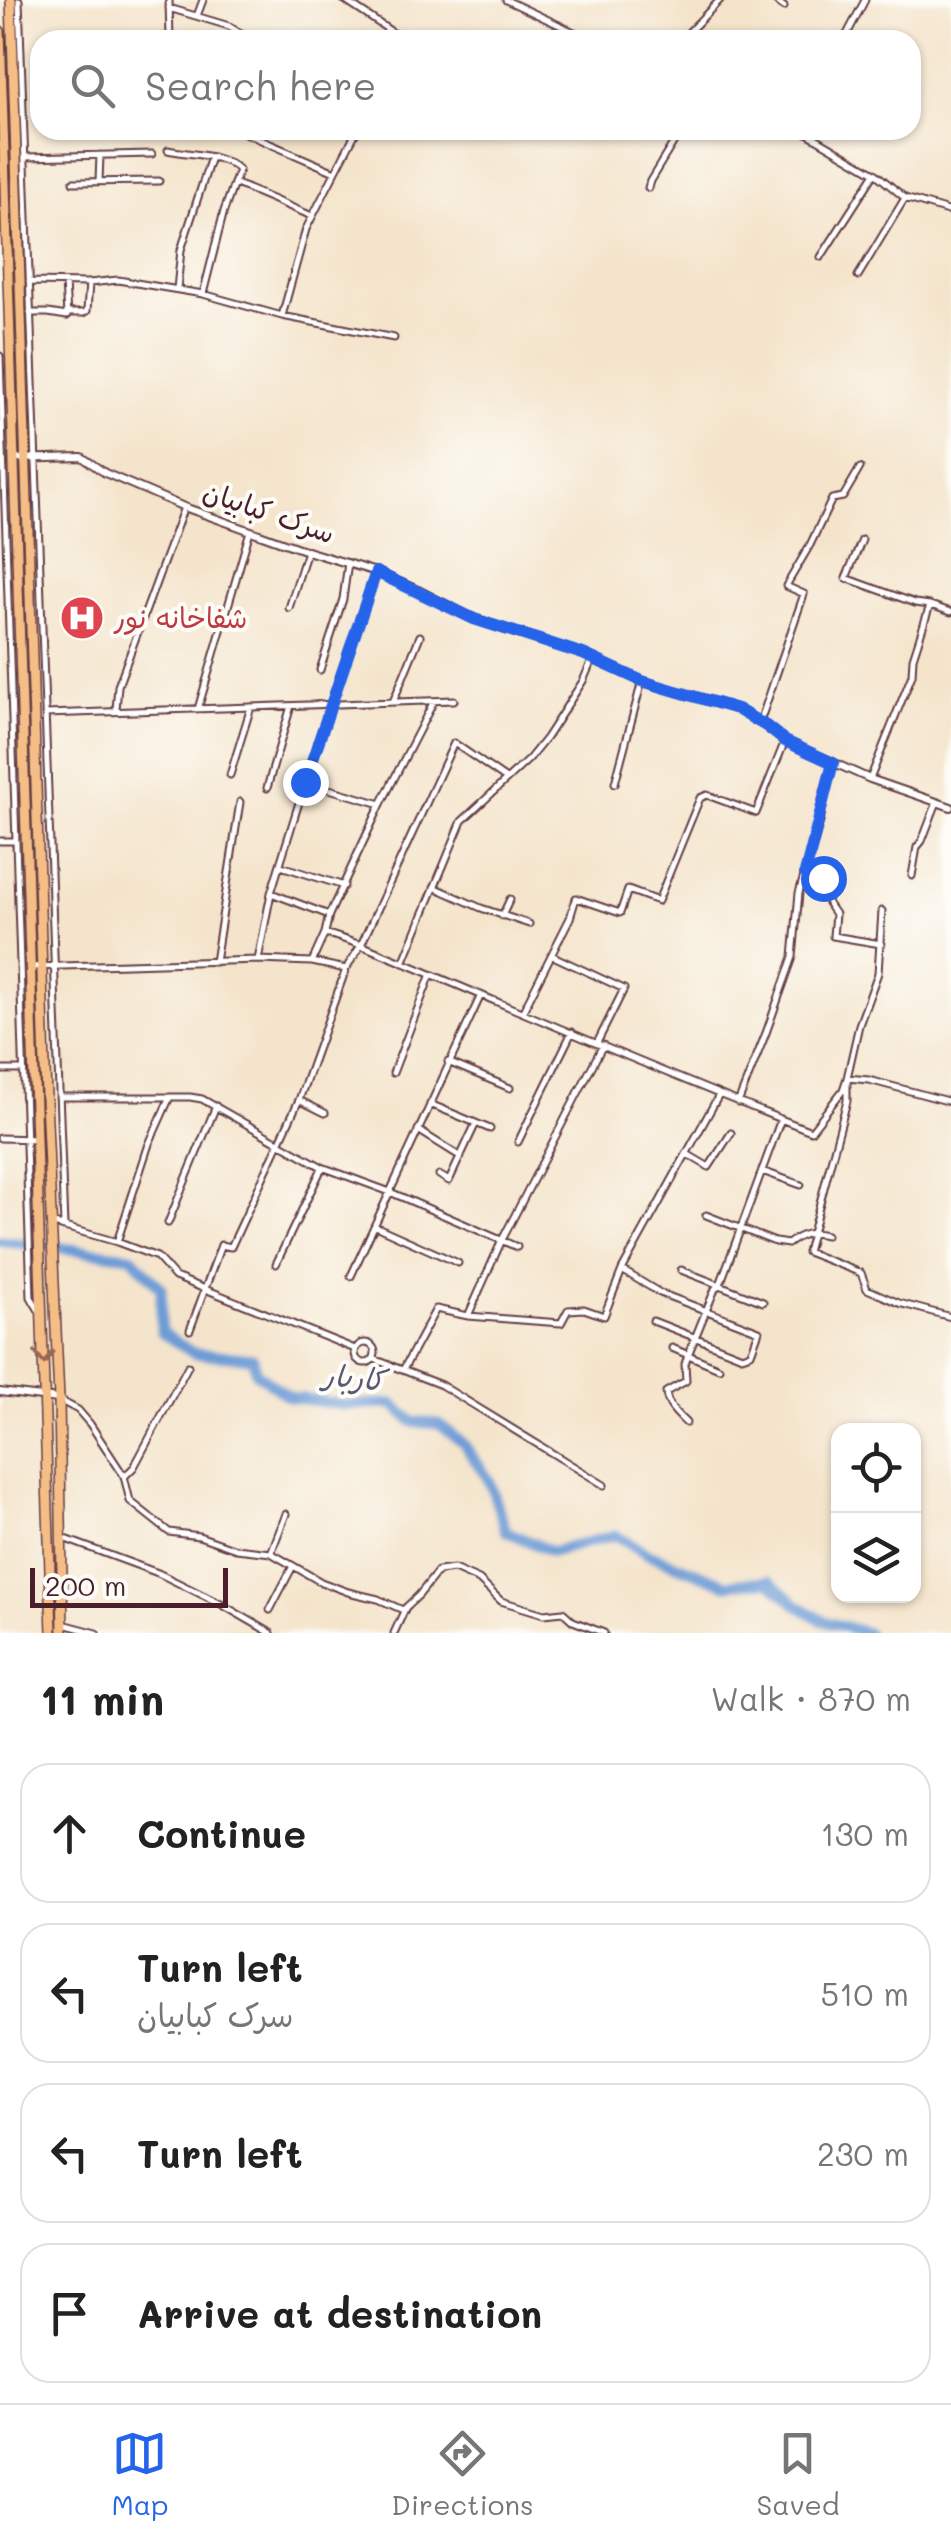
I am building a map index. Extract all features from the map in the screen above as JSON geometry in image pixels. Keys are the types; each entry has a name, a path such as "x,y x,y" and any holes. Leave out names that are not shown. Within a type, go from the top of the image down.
{"highway":[{"path":"11,0 25,459 18,752 30,967 30,1139 39,1225 35,1260 42,1317 52,1633"},
{"path":"0,31 41,751 63,1628"}],"street":[{"path":"0,752 41,751 45,714 25,459 30,313 19,0"},
{"path":"197,16 203,0"},
{"path":"344,0 389,30"},
{"path":"506,0 567,29"},
{"path":"691,30 720,0"},
{"path":"774,0 784,7"},
{"path":"849,30 865,0"},
{"path":"170,30 169,4 235,30"},
{"path":"261,140 334,172"},
{"path":"282,316 306,229 352,140"},
{"path":"648,188 675,140"},
{"path":"819,140 875,173 905,198 951,212"},
{"path":"168,150 211,156 238,167 202,294"},
{"path":"24,157 152,154"},
{"path":"99,182 100,155"},
{"path":"177,289 181,250 211,156"},
{"path":"821,257 875,173"},
{"path":"72,182 159,180"},
{"path":"234,183 312,216"},
{"path":"858,276 905,198"},
{"path":"29,282 118,280 177,289 282,316 394,338"},
{"path":"30,313 65,317 65,283"},
{"path":"66,313 86,312 89,283"},
{"path":"0,356 4,586 18,752 15,841 22,1070 30,1139 29,1234 35,1260"},
{"name":"سرک کبابیان","path":"25,459 82,456 105,473 184,507 376,572 474,619 593,658 642,681 737,709 785,741 833,763 951,807"},
{"path":"760,722 804,594 786,586 832,498 843,496 860,468"},
{"path":"116,710 118,686 184,507"},
{"path":"198,709 250,531"},
{"path":"862,540 846,578 951,612"},
{"path":"288,608 308,551"},
{"path":"320,670 343,599 348,563"},
{"path":"258,960 272,892 305,782 376,572"},
{"path":"870,779 912,675 913,658 930,605"},
{"path":"393,702 420,636"},
{"path":"403,962 462,821 546,738 583,681 593,658"},
{"path":"615,784 642,681"},
{"path":"45,714 454,700"},
{"path":"312,962 329,915 434,701"},
{"path":"267,788 291,706"},
{"path":"230,776 251,707"},
{"path":"523,1012 576,898 620,912 628,890 658,901 700,798 707,795 756,813 785,741"},
{"path":"190,1330 221,1245 231,1247 281,1143 346,968 361,945 454,743 506,779"},
{"path":"738,1103 793,956 799,893 833,763"},
{"path":"305,782 381,804"},
{"path":"215,962 240,802"},
{"path":"912,876 917,847 937,802"},
{"path":"0,842 15,841"},
{"path":"281,866 344,886"},
{"path":"805,873 823,878 828,904 835,914 833,936 880,944"},
{"path":"434,887 529,924"},
{"path":"272,892 329,915"},
{"path":"502,916 510,899"},
{"path":"325,933 811,1131 843,1090 847,1078 878,974 882,911"},
{"path":"468,1316 624,989 552,955"},
{"path":"30,967 258,960 346,968"},
{"path":"48,967 64,1227"},
{"path":"393,1073 431,974"},
{"path":"352,1276 482,995"},
{"path":"518,1142 572,1032"},
{"path":"448,1062 510,1088"},
{"path":"0,1070 22,1070"},
{"path":"847,1078 951,1102"},
{"path":"847,1078 847,1102 808,1252 860,1273 867,1289 899,1303 951,1317"},
{"path":"402,1370 436,1309 468,1316 561,1323 568,1310 584,1309 604,1316 622,1270 719,1096"},
{"path":"58,1097 202,1099 322,1167 517,1247"},
{"path":"117,1242 149,1144 170,1097"},
{"path":"299,1100 324,1113"},
{"path":"430,1104 490,1129"},
{"path":"168,1223 216,1106"},
{"path":"686,1423 671,1408 666,1392 686,1382 688,1354 781,1120"},
{"path":"439,1175 450,1181 476,1123"},
{"path":"418,1130 461,1157"},
{"path":"687,1154 709,1166 732,1133"},
{"path":"0,1138 30,1139"},
{"path":"276,1264 322,1167"},
{"path":"762,1171 801,1185"},
{"path":"706,1214 775,1242 788,1244 811,1232 826,1235"},
{"path":"376,1226 458,1263"},
{"path":"51,1227 64,1227 157,1257 175,1277 355,1349"},
{"path":"622,1270 660,1292 759,1331 751,1353 742,1356 653,1321"},
{"path":"681,1270 763,1302"},
{"path":"369,1344 375,1352 374,1359 361,1363 354,1356 355,1349 369,1344"},
{"path":"672,1348 719,1368"},
{"path":"374,1359 441,1385 604,1485"},
{"path":"124,1476 134,1466 188,1366"},
{"path":"0,1392 58,1399 78,1410 124,1476 130,1501 169,1532 199,1536 236,1550 272,1554 334,1587 405,1609"},
{"path":"272,1554 286,1514"},
{"path":"60,1537 158,1573 271,1633"},
{"path":"270,1610 293,1566"},
{"path":"396,1632 405,1609 438,1571 454,1569 479,1580 501,1601 544,1614 563,1612 604,1633"},
{"path":"63,1628 97,1633"}],"waterway":[{"name":"کاربار","path":"0,1241 131,1256 161,1288 161,1332 193,1353 253,1358 256,1373 289,1397 345,1405 393,1404 413,1422 439,1424 463,1443 489,1480 506,1531 552,1552 615,1535 646,1553 726,1584 769,1581 823,1621 867,1633"}],"place":[{"name":"شفاخانه نور","path":"82,618"}],"route":[{"path":"305,782 376,572 474,619 583,654 642,681 737,709 785,741 833,763 805,873 823,878"}]}
